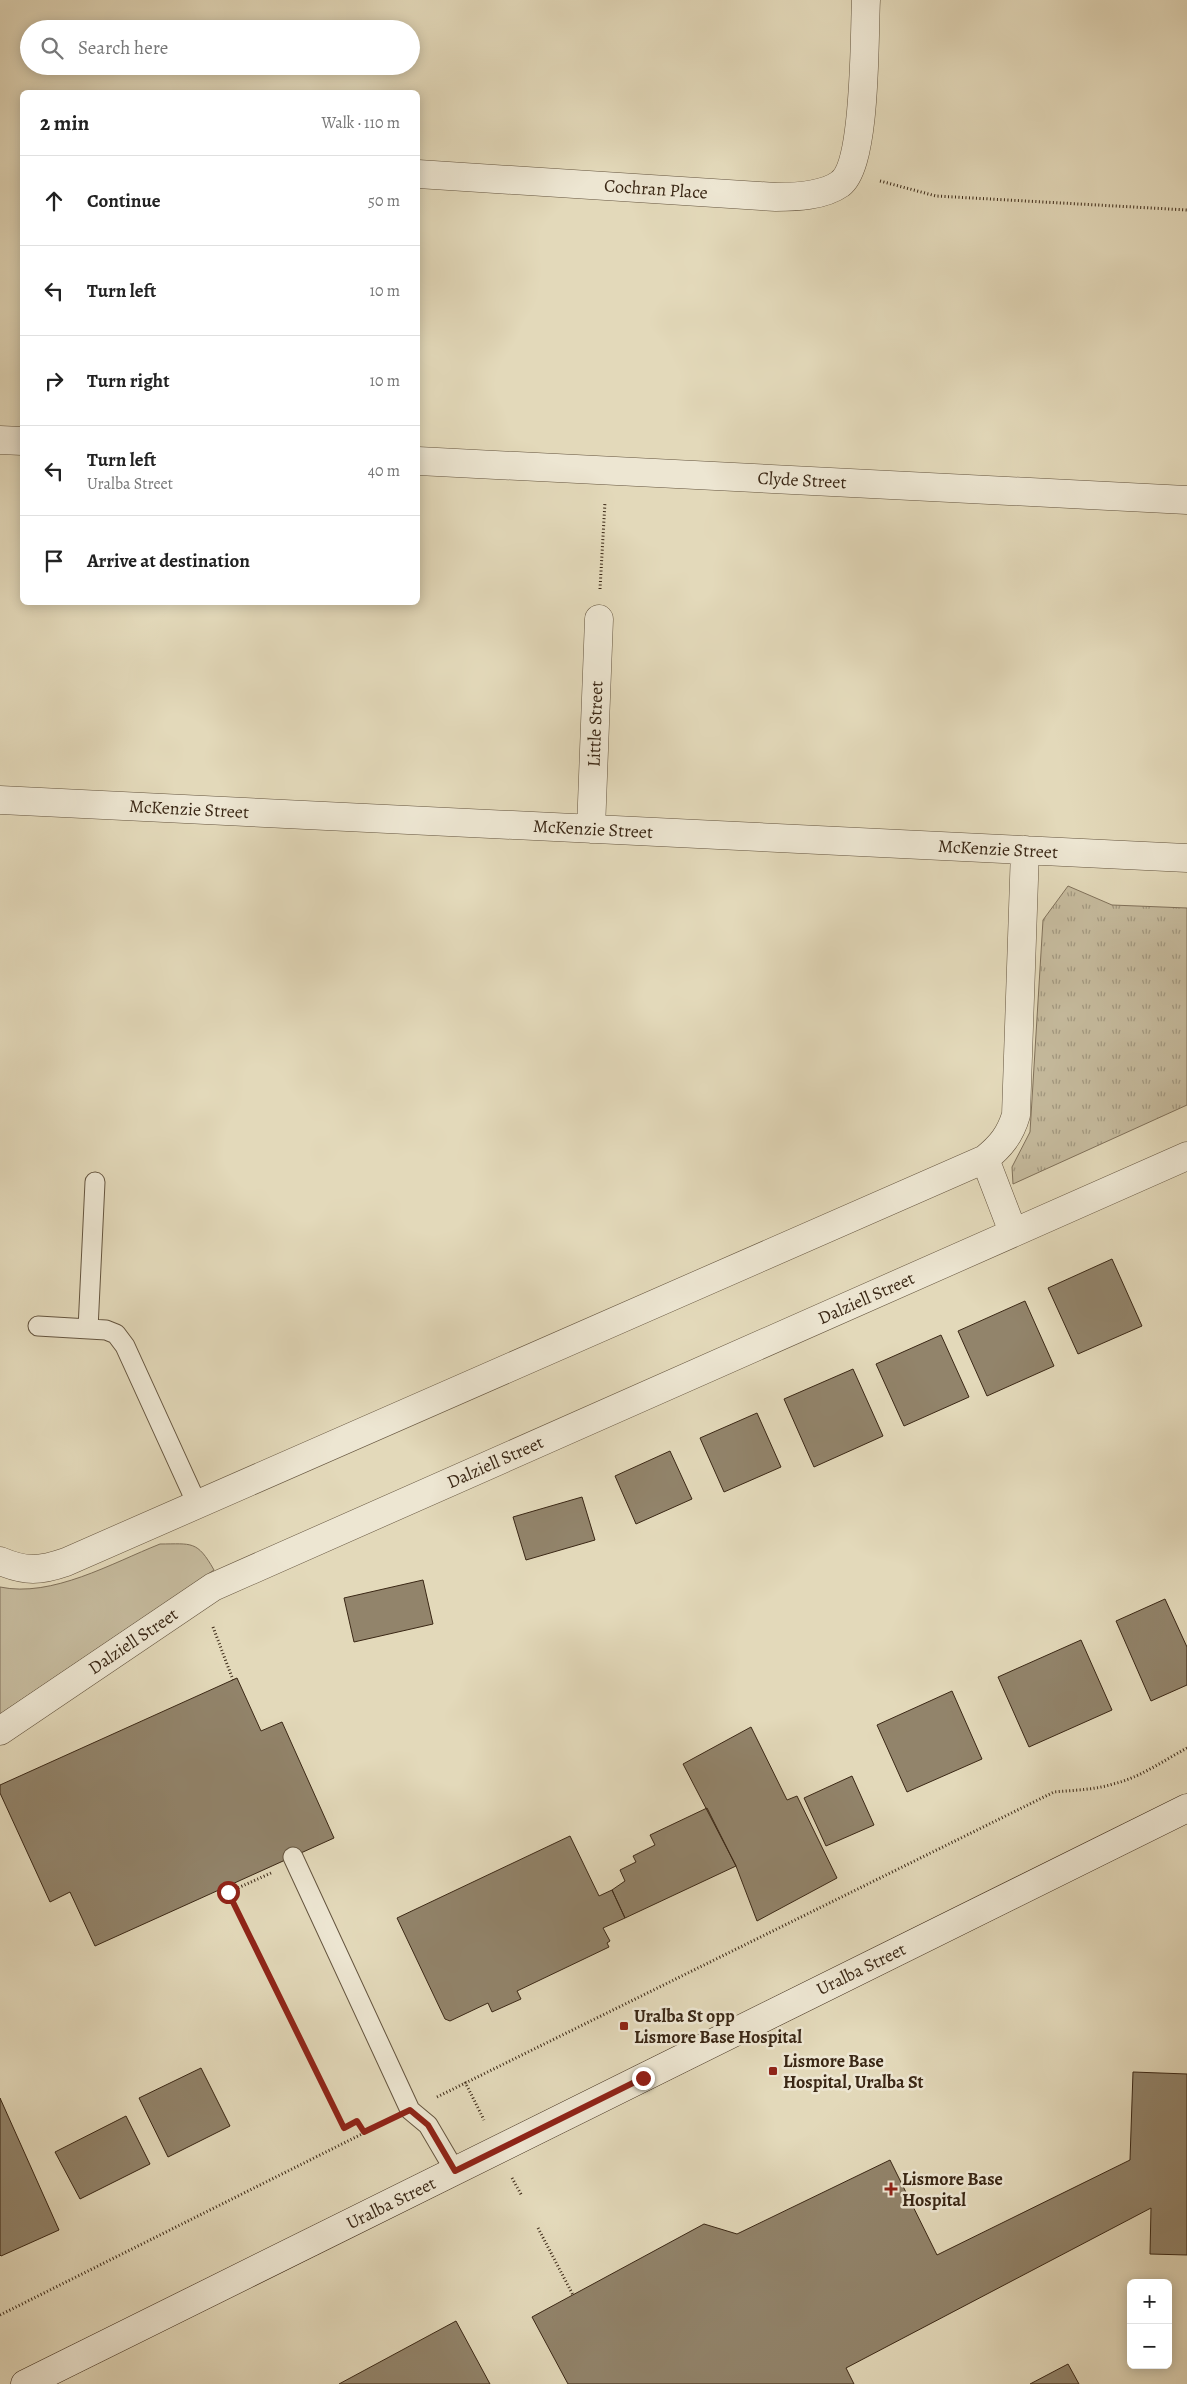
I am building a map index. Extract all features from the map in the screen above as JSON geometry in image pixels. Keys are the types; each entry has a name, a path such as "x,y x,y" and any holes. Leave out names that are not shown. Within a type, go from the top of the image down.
{"street":[{"name":"Cochran Place","path":"420,174 795,197 818,192 840,184 854,162 860,136 866,0"},
{"path":"0,440 20,441"},
{"name":"Clyde Street","path":"420,461 1187,500"},
{"name":"Little Street","path":"591,829 599,619"},
{"name":"McKenzie Street","path":"0,800 1187,858"},
{"path":"0,1561 30,1570 48,1568 985,1159 999,1148 1011,1132 1016,1115 1025,850"},
{"name":"Dalziell Street","path":"0,1731 213,1587 1187,1156"},
{"path":"985,1159 1013,1232"},
{"name":"Uralba Street","path":"25,2384 1187,1808"}],"lane":[{"path":"88,1329 95,1182"},
{"path":"38,1326 106,1330 116,1334 125,1346 197,1504"},
{"path":"293,1856 410,2110 428,2125 455,2171"}],"path":[{"path":"848,172 936,196 1187,210"},
{"path":"599,619 607,471"},
{"path":"211,1620 234,1680"},
{"path":"0,2315 364,2132 1054,1792 1086,1790 1114,1784 1136,1776 1187,1748"},
{"path":"279,1870 228,1892 344,2128 357,2121 364,2132"},
{"path":"465,2082 485,2122"},
{"path":"509,2173 522,2196"},
{"path":"538,2228 573,2295"}],"green space":[{"path":"1068,886 1112,905 1187,908 1187,1105 1013,1184 1012,1167 1030,1132 1043,920"},
{"path":"160,1544 187,1544 193,1546 203,1553 214,1570 0,1714 0,1587 40,1588 61,1583 102,1569"}],"building":[{"path":"1112,1259 1142,1326 1078,1354 1048,1288"},
{"path":"1025,1301 1054,1366 987,1396 958,1331"},
{"path":"941,1335 969,1397 904,1426 876,1364"},
{"path":"853,1369 883,1436 814,1467 784,1399"},
{"path":"757,1413 781,1467 724,1492 700,1438"},
{"path":"670,1451 692,1499 636,1524 615,1476"},
{"path":"582,1497 595,1540 526,1560 513,1517"},
{"path":"423,1580 433,1624 354,1642 344,1598"},
{"path":"1165,1599 1187,1647 1187,1685 1151,1701 1116,1621"},
{"path":"1081,1640 1112,1710 1029,1747 998,1677"},
{"path":"237,1678 261,1731 282,1722 334,1838 95,1946 70,1892 50,1902 0,1793 0,1785"},
{"path":"952,1691 982,1759 907,1792 877,1725"},
{"path":"751,1727 787,1800 797,1796 837,1878 757,1921 736,1866 683,1764"},
{"path":"852,1776 874,1825 826,1846 804,1798"},
{"path":"707,1808 736,1866 625,1918 612,1890 625,1881 620,1870 636,1862 633,1856 655,1845 650,1835"},
{"path":"570,1836 599,1896 612,1890 625,1918 603,1928 610,1941 607,1943 609,1947 517,1991 521,1999 492,2012 488,2003 450,2021 445,2019 397,1918"},
{"path":"201,2068 230,2126 168,2157 139,2098"},
{"name":"Lismore Base Hospital","path":"1133,2072 1187,2074 1187,2255 1150,2254 1151,2208 846,2368 854,2384 568,2384 532,2317 704,2224 737,2234 890,2160 937,2255 1130,2160"},
{"path":"0,2098 59,2230 1,2256 0,2255"},
{"path":"126,2116 150,2164 80,2199 55,2152"},
{"path":"456,2321 490,2384 339,2384"},
{"path":"1068,2364 1079,2384 1030,2384"}],"place":[{"name":"Uralba St opp Lismore Base Hospital","path":"624,2026"},
{"name":"Lismore Base Hospital, Uralba St","path":"773,2071"},
{"name":"Lismore Base Hospital","path":"891,2189"}],"route":[{"path":"228,1892 344,2128 357,2121 364,2132 410,2110 428,2125 455,2171 643,2078"}]}
